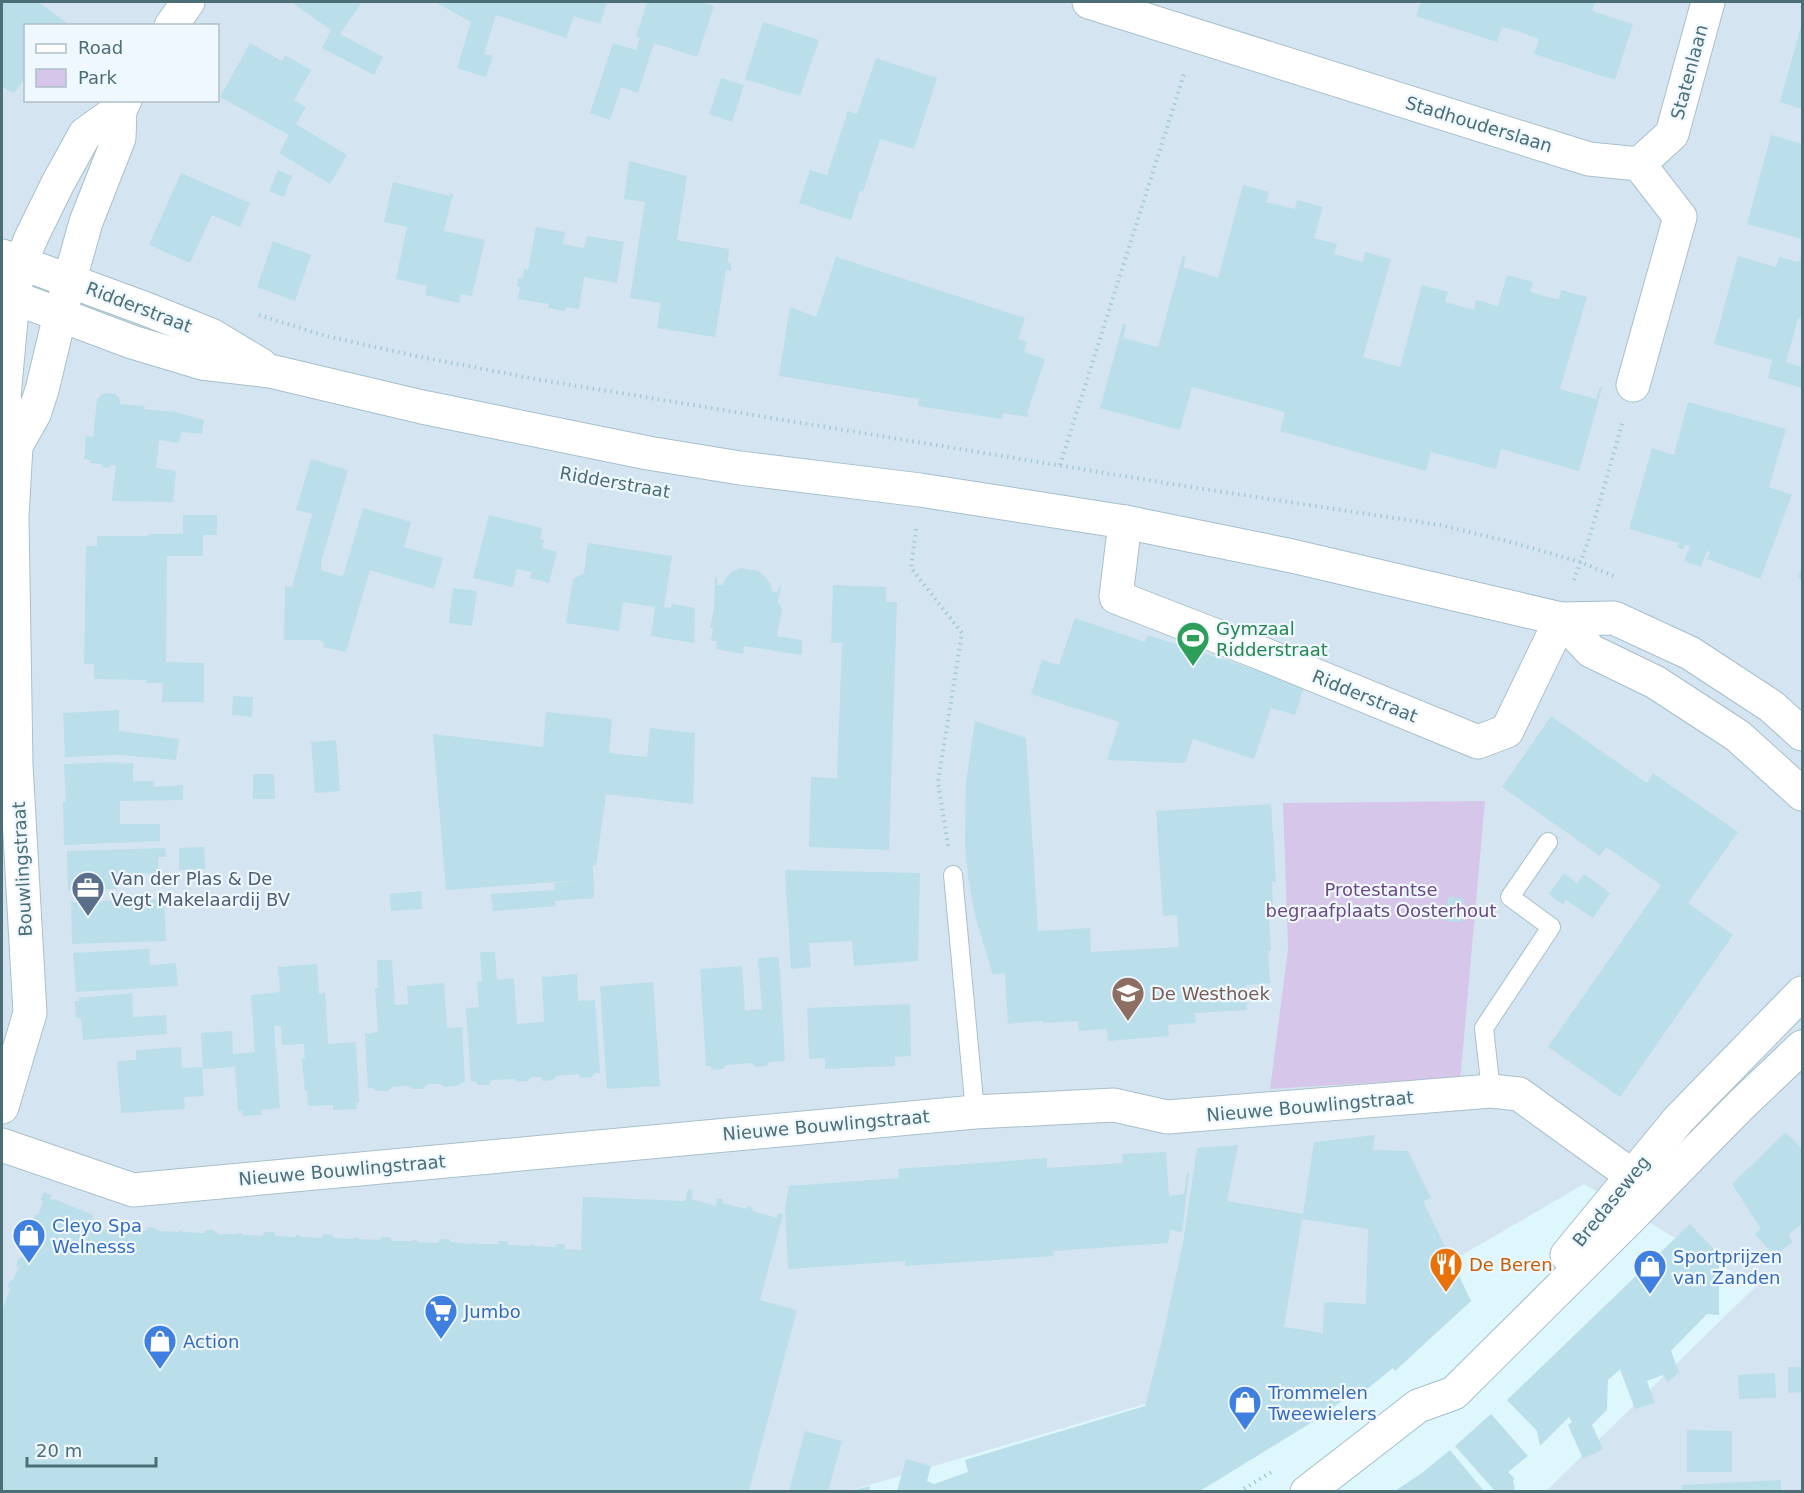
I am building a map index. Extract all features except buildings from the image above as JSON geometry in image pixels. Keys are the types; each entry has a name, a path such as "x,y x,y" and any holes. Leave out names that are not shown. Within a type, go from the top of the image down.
{"street":[{"path":"172,24 188,2"},
{"name":"Stadhouderslaan","path":"1089,2 1589,159 1640,164"},
{"name":"Statenlaan","path":"1640,164 1672,134 1708,2"},
{"name":"Bouwlingstraat","path":"2,1107 30,1014 16,765 12,516 16,446 4,397 7,295 11,260 38,221 85,134 122,104"},
{"name":"Bouwlingstraat","path":"16,446 34,414 42,390 86,222 119,138 122,104"},
{"path":"1633,385 1680,217 1640,164"},
{"name":"Ridderstraat","path":"11,260 211,335 270,371"},
{"name":"Ridderstraat","path":"7,295 132,342 202,363 270,371 422,407 648,453 740,468 920,490 1125,522 1292,556 1561,619 1614,618 1690,653 1771,706 1803,734"},
{"name":"Ridderstraat","path":"1125,522 1116,597 1478,742 1507,731 1561,619"},
{"path":"1561,619 1591,651 1655,682 1738,736 1803,794"},
{"name":"Bredaseweg","path":"1418,1406 1437,1377 1545,1281 1678,1119 1803,993"},
{"name":"Bredaseweg","path":"1307,1491 1418,1406 1454,1392 1742,1104 1803,1047"},
{"name":"Nieuwe Bouwlingstraat","path":"2,1145 133,1190 975,1112 1114,1105 1167,1117 1491,1091 1519,1094 1631,1175"}],"lane":[{"path":"1491,1091 1484,1028 1551,927 1510,897 1548,842"},
{"path":"953,875 975,1112"}],"path":[{"path":"1060,465 1197,36"},
{"path":"1561,619 1588,542 1633,385"},
{"path":"916,525 911,568 962,633 938,782 953,875"}],"shaded area":[{"path":"2,2 1802,2 1802,1491 2,1491"},
{"path":"1584,1184 1756,1286 1546,1491 846,1492 1270,1367"}],"green space":[{"name":"Protestantse begraafplaats Oosterhout","path":"1485,801 1460,1082 1436,1079 1270,1089 1288,949 1283,803"}],"place":[{"name":"Gymzaal Ridderstraat","path":"1193,667"},
{"name":"Van der Plas & De Vegt Makelaardij BV","path":"88,917"},
{"name":"De Westhoek","path":"1128,1022"},
{"name":"Cleyo Spa Welnesss","path":"29,1264"},
{"name":"De Beren","path":"1446,1293"},
{"name":"Sportprijzen van Zanden","path":"1650,1295"},
{"name":"Jumbo","path":"441,1340"},
{"name":"Action","path":"160,1370"},
{"name":"Trommelen Tweewielers","path":"1245,1431"}]}
